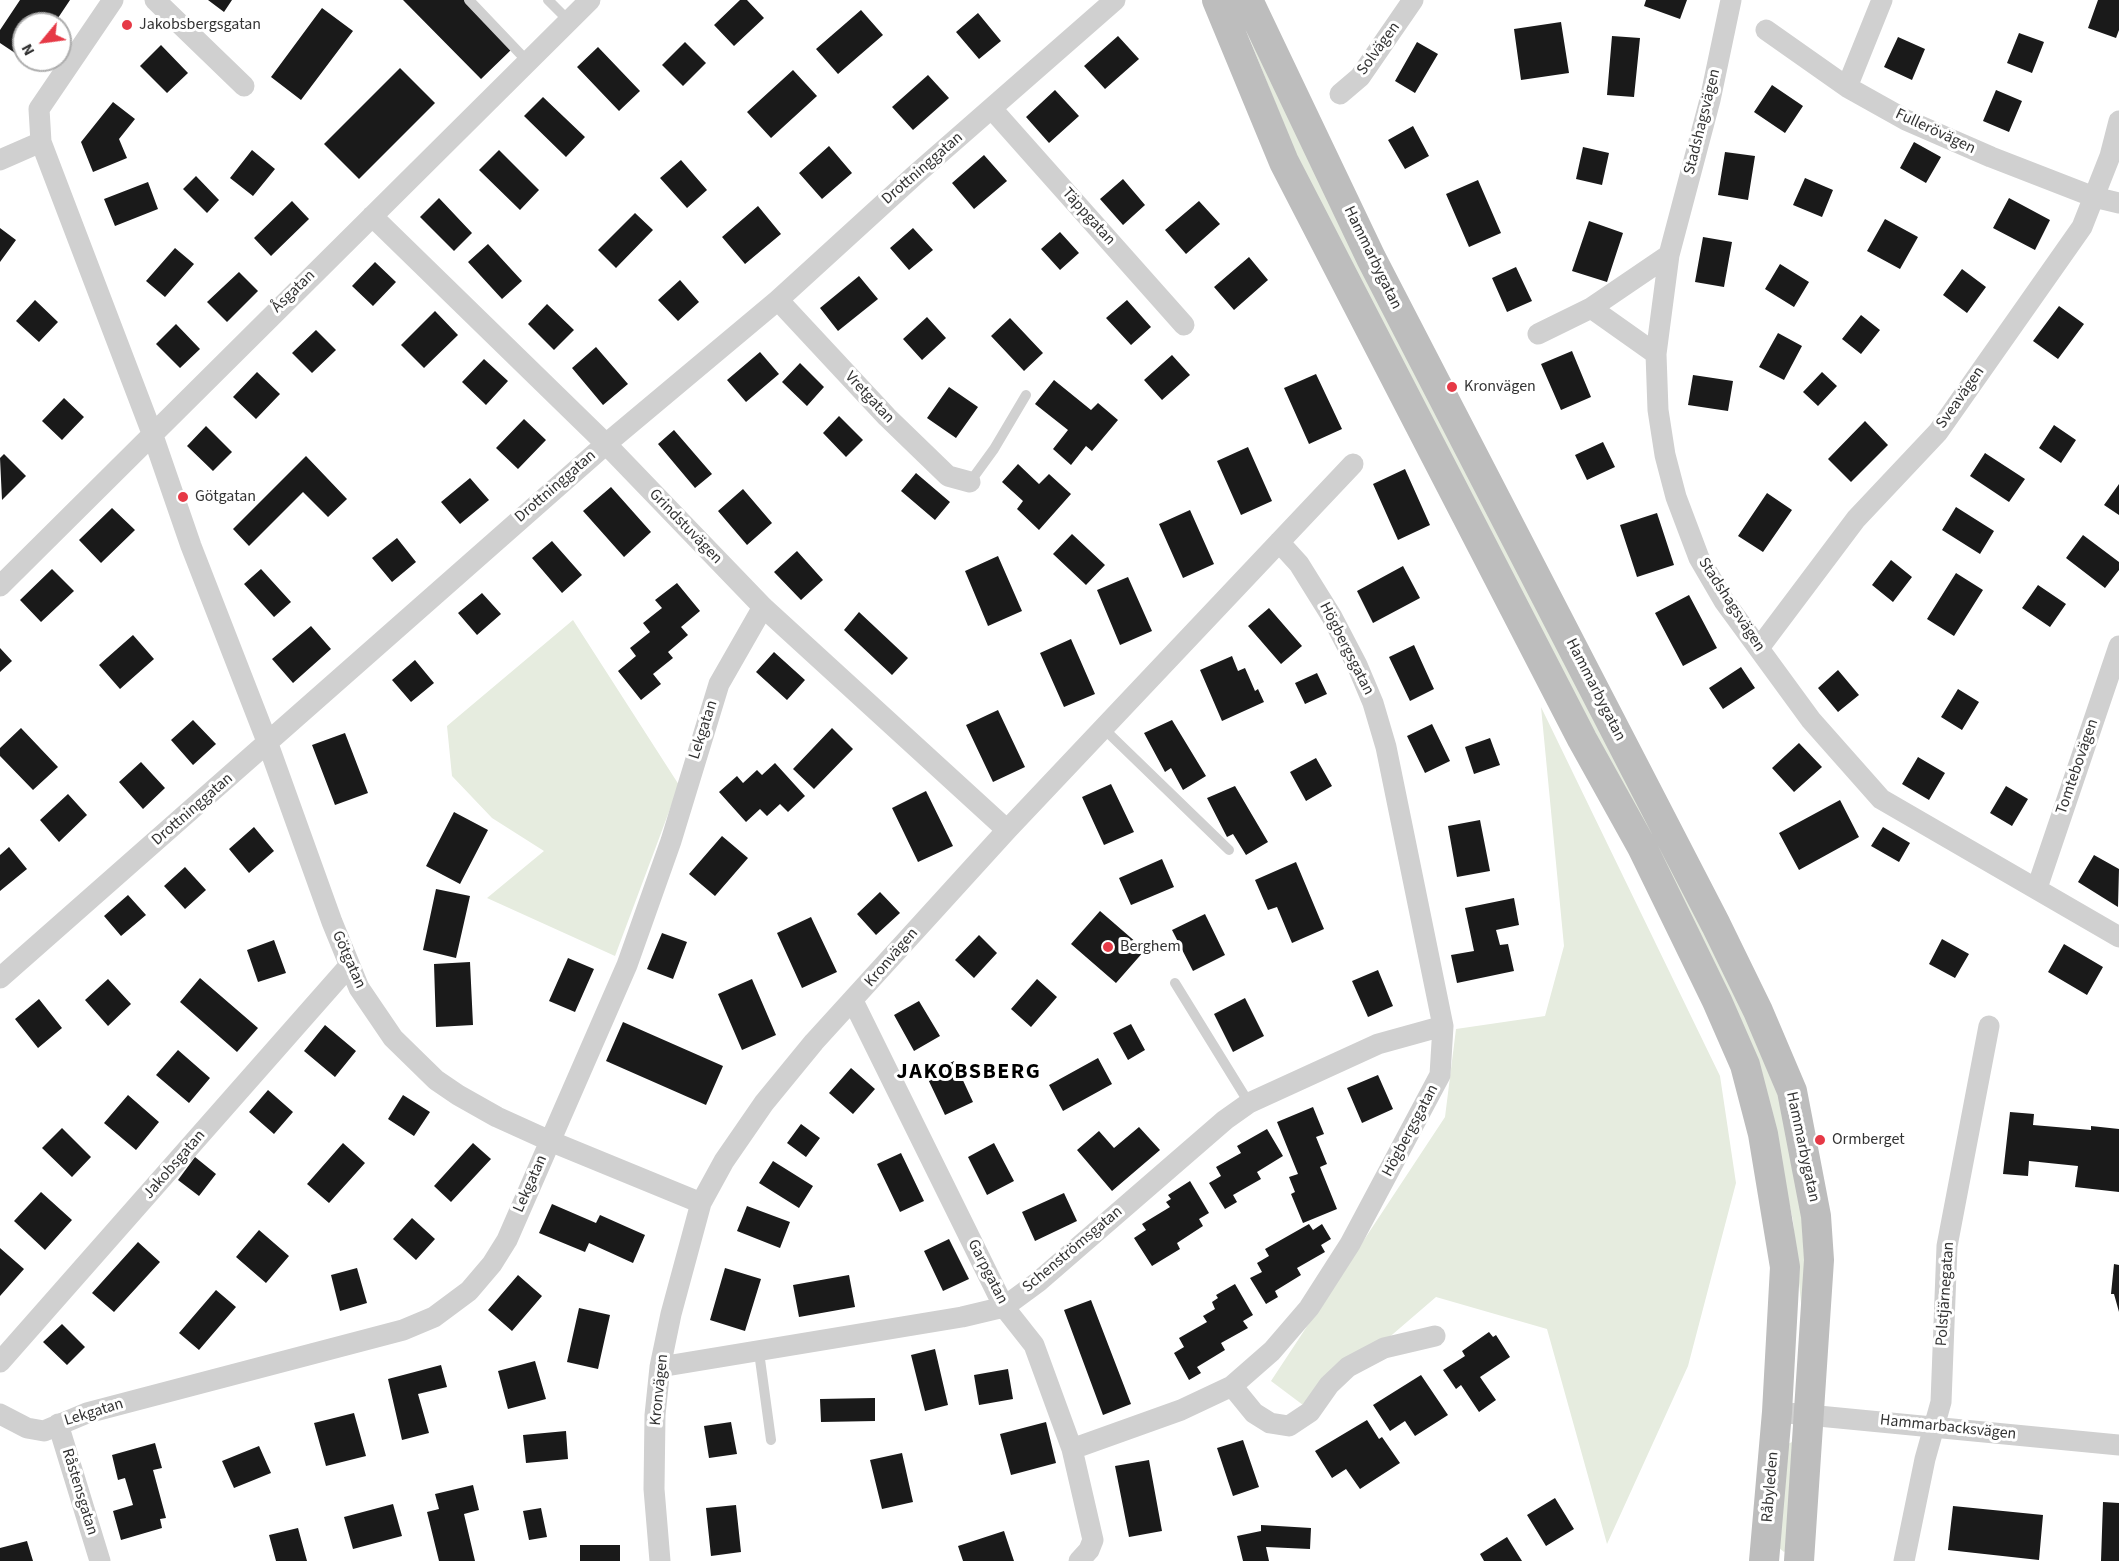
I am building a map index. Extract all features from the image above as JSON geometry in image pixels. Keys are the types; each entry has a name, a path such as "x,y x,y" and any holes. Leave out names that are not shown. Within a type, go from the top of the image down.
{"main road":[{"name":"Hammarbygatan","path":"1217,0 1284,162 1582,739 1642,847 1717,1001 1745,1065 1763,1134 1785,1267 1777,1413"},
{"name":"Hammarbygatan","path":"1248,0 1371,258 1716,925 1758,1011 1792,1091 1816,1216 1819,1260 1810,1414"},
{"name":"Råbyleden","path":"1764,1561 1777,1413"},
{"name":"Råbyleden","path":"1799,1561 1810,1414"}],"street":[{"path":"0,160 41,142 39,109 113,0"},
{"path":"155,0 244,86"},
{"name":"Åsgatan","path":"0,586 590,0"},
{"name":"Drottninggatan","path":"0,978 606,444 778,300 914,176 1115,0"},
{"name":"Solvägen","path":"1340,94 1360,77 1413,0"},
{"name":"Stadshagsvägen","path":"1731,0 1710,100 1669,255 1656,354 1658,410 1665,455 1676,497 1699,558 1724,601 1811,720 1881,799 2037,888 2119,938"},
{"path":"1848,87 1882,0"},
{"name":"Fullerövägen","path":"1766,30 1848,87 1906,120 1991,158 2094,197 2119,203"},
{"name":"Täppgatan","path":"992,109 1184,325"},
{"name":"Sveavägen","path":"1759,648 1856,519 1938,432 2082,227 2110,156 2119,121"},
{"name":"Götgatan","path":"41,142 152,433 195,557 268,744 349,966 374,1012 393,1038 436,1080 497,1117 701,1203"},
{"name":"Grindstuvägen","path":"372,216 606,444 763,607 1007,830"},
{"path":"1538,334 1591,308 1669,255"},
{"name":"Vretgatan","path":"778,300 887,417 948,476 970,482"},
{"path":"1591,308 1656,354"},
{"name":"Kronvägen","path":"660,1561 654,1489 660,1367 671,1314 701,1203 724,1161 764,1103 814,1042 854,1001 1007,830 1353,464"},
{"name":"Högbergsgatan","path":"1072,1449 1181,1410 1232,1386 1272,1351 1309,1308 1350,1244 1432,1095 1440,1075 1443,1026 1386,747 1373,703 1358,665 1332,617 1299,564 1280,542"},
{"name":"Lekgatan","path":"0,1414 27,1428 44,1431 87,1413 403,1330 434,1317 469,1291 492,1264 507,1240 550,1141 647,912 719,684 763,607"},
{"name":"Tomtebovägen","path":"2037,888 2115,672 2119,646"},
{"name":"Jakobsgatan","path":"0,1362 349,966"},
{"name":"Garpgatan","path":"854,1001 1004,1307 1034,1345 1072,1449 1093,1540 1084,1556"},
{"name":"Schenströmsgatan","path":"660,1367 962,1317 1004,1307 1038,1282 1225,1119 1249,1103 1378,1044 1406,1034 1443,1026"},
{"name":"Polstjärnegatan","path":"1904,1561 1941,1402 1947,1246 1989,1026"},
{"path":"1232,1386 1254,1413 1270,1423 1289,1426 1310,1412 1329,1385 1348,1368 1384,1348 1435,1336"},
{"name":"Hammarbacksvägen","path":"1777,1413 1810,1414 2119,1445"},
{"name":"Råstensgatan","path":"58,1424 100,1561"}],"lane":[{"path":"469,0 528,62"},
{"path":"548,0 569,21"},
{"path":"970,482 994,449 1026,395"},
{"path":"1103,728 1229,850"},
{"path":"1175,983 1249,1103"},
{"path":"759,1352 771,1440"}],"shaded area":[{"path":"1234,0 1717,950 1777,1090 1800,1190 1807,1303 1801,1303 1793,1221 1767,1098 1297,157"},
{"path":"573,620 679,785 615,956 487,898 544,851 492,818 452,776 447,726"},
{"path":"1541,707 1720,1076 1736,1183 1688,1366 1607,1544 1547,1329 1436,1297 1307,1408 1271,1381 1445,1117 1456,1029 1545,1016 1564,946"},
{"path":"1792,1442 1790,1548 1784,1552 1779,1548 1786,1445"}],"building":[{"path":"20,0 70,0 62,12 12,12"},
{"path":"208,0 232,0 224,12"},
{"path":"403,0 464,0 512,49 481,79"},
{"path":"740,0 747,0 764,18 734,46 714,25"},
{"path":"1646,0 1687,0 1680,19 1644,6"},
{"path":"2098,0 2119,0 2119,30 2116,38 2088,28"},
{"path":"322,8 353,31 301,100 271,77"},
{"path":"861,10 883,35 838,74 816,49"},
{"path":"12,12 12,51 0,43 0,30"},
{"path":"978,13 1001,41 979,59 956,32"},
{"path":"1561,22 1569,73 1521,80 1514,29"},
{"path":"2019,33 2044,42 2032,73 2007,63"},
{"path":"1118,36 1139,59 1105,89 1084,66"},
{"path":"1612,36 1640,38 1634,97 1607,95"},
{"path":"1898,37 1925,49 1912,80 1884,67"},
{"path":"685,42 706,63 683,86 662,65"},
{"path":"1417,42 1438,54 1415,93 1395,81"},
{"path":"161,45 188,73 167,93 140,66"},
{"path":"598,47 640,91 619,111 577,67"},
{"path":"400,68 435,103 359,179 324,144"},
{"path":"793,70 817,96 771,138 747,112"},
{"path":"928,75 949,98 913,130 892,107"},
{"path":"1772,85 1803,106 1785,133 1754,112"},
{"path":"1055,90 1079,116 1049,143 1026,117"},
{"path":"1996,90 2022,101 2009,132 1983,121"},
{"path":"543,97 585,137 566,157 524,116"},
{"path":"113,102 135,119 119,139 127,158 93,172 81,142"},
{"path":"1413,126 1429,156 1405,169 1388,140"},
{"path":"1914,142 1941,157 1926,183 1900,168"},
{"path":"829,146 852,173 822,199 799,173"},
{"path":"1583,147 1609,153 1602,185 1576,179"},
{"path":"252,150 275,169 253,196 230,178"},
{"path":"499,150 539,190 520,210 479,170"},
{"path":"1725,152 1755,156 1748,200 1718,195"},
{"path":"984,155 1007,181 974,209 952,183"},
{"path":"681,160 707,190 687,208 660,178"},
{"path":"196,176 219,200 207,213 183,189"},
{"path":"1805,178 1833,190 1822,217 1793,205"},
{"path":"1123,179 1145,205 1123,225 1100,199"},
{"path":"1478,180 1501,233 1469,247 1446,194"},
{"path":"148,182 158,209 115,226 104,199"},
{"path":"439,198 472,233 454,251 420,217"},
{"path":"2009,198 2050,220 2035,250 1993,228"},
{"path":"292,201 309,219 271,256 254,238"},
{"path":"1199,201 1220,224 1186,254 1165,230"},
{"path":"758,206 781,234 745,264 722,237"},
{"path":"635,213 653,230 616,268 598,250"},
{"path":"1885,219 1918,237 1900,269 1867,251"},
{"path":"1589,221 1623,233 1607,282 1572,271"},
{"path":"0,228 16,240 0,262"},
{"path":"913,228 933,250 909,270 890,248"},
{"path":"1060,232 1079,253 1060,270 1041,249"},
{"path":"1703,237 1732,242 1724,287 1695,282"},
{"path":"488,244 522,281 502,299 468,262"},
{"path":"175,248 194,264 165,297 146,281"},
{"path":"1249,257 1268,280 1234,310 1214,287"},
{"path":"375,262 396,282 373,306 352,286"},
{"path":"1780,264 1809,282 1794,307 1765,289"},
{"path":"1516,267 1532,301 1507,312 1492,278"},
{"path":"1962,269 1986,287 1967,313 1943,295"},
{"path":"239,272 258,291 227,322 207,302"},
{"path":"859,276 878,299 838,331 820,308"},
{"path":"680,280 699,302 678,321 658,300"},
{"path":"35,300 58,322 39,342 16,321"},
{"path":"1127,300 1151,327 1131,345 1106,318"},
{"path":"547,304 574,330 554,350 528,324"},
{"path":"2059,306 2084,324 2058,359 2033,341"},
{"path":"435,311 458,335 424,368 401,345"},
{"path":"1861,315 1880,330 1861,354 1842,339"},
{"path":"927,317 946,338 922,360 903,339"},
{"path":"1010,318 1043,353 1024,371 991,336"},
{"path":"176,324 200,349 180,368 156,344"},
{"path":"316,330 336,350 312,373 292,353"},
{"path":"1778,333 1802,346 1784,380 1759,367"},
{"path":"596,347 628,384 603,405 572,368"},
{"path":"1572,351 1591,397 1561,410 1541,364"},
{"path":"760,352 779,374 746,402 727,380"},
{"path":"1172,355 1190,375 1162,400 1144,380"},
{"path":"484,359 508,381 486,405 462,382"},
{"path":"800,363 824,387 807,406 782,382"},
{"path":"257,372 280,394 256,419 233,397"},
{"path":"1822,372 1837,386 1818,406 1803,392"},
{"path":"1316,374 1342,429 1309,444 1284,388"},
{"path":"1693,375 1733,381 1728,411 1688,405"},
{"path":"1054,380 1091,410 1098,403 1118,420 1092,451 1086,446 1071,465 1053,449 1068,430 1035,404"},
{"path":"949,387 978,407 956,438 927,418"},
{"path":"64,398 84,417 62,440 42,421"},
{"path":"839,416 863,440 846,457 823,433"},
{"path":"524,419 546,440 518,469 496,448"},
{"path":"1865,421 1888,445 1851,482 1828,459"},
{"path":"2054,425 2076,440 2061,463 2039,448"},
{"path":"206,426 232,452 213,471 187,446"},
{"path":"674,430 712,474 695,488 658,444"},
{"path":"1603,442 1615,467 1587,480 1575,455"},
{"path":"1248,447 1272,501 1241,515 1217,461"},
{"path":"1985,453 2025,479 2009,502 1970,476"},
{"path":"4,454 26,476 2,500 0,458"},
{"path":"306,456 347,499 328,517 303,492 249,546 233,529"},
{"path":"1018,464 1039,484 1049,474 1071,494 1039,530 1017,509 1023,501 1002,482"},
{"path":"1405,469 1430,525 1398,540 1373,484"},
{"path":"916,473 950,502 935,520 901,491"},
{"path":"470,478 489,500 460,524 441,502"},
{"path":"2119,484 2119,515 2104,505"},
{"path":"611,487 651,532 624,557 583,511"},
{"path":"743,489 772,523 747,545 718,511"},
{"path":"1767,493 1792,510 1763,552 1738,536"},
{"path":"1956,507 1994,531 1980,554 1942,530"},
{"path":"112,508 135,530 101,563 79,540"},
{"path":"1190,510 1214,564 1183,578 1159,524"},
{"path":"1657,513 1674,565 1637,577 1620,525"},
{"path":"1072,534 1105,565 1086,585 1053,554"},
{"path":"2083,535 2119,562 2119,570 2105,588 2066,558"},
{"path":"397,538 416,562 392,582 372,558"},
{"path":"552,541 582,575 562,593 532,558"},
{"path":"797,551 823,580 801,600 774,572"},
{"path":"998,556 1022,611 988,626 965,571"},
{"path":"1891,560 1912,577 1893,602 1872,585"},
{"path":"1403,566 1420,598 1373,623 1357,591"},
{"path":"52,569 74,591 41,622 20,600"},
{"path":"261,569 291,602 274,617 244,584"},
{"path":"1956,573 1983,590 1954,636 1927,619"},
{"path":"1128,577 1152,631 1120,645 1097,590"},
{"path":"677,583 700,611 681,627 688,635 668,652 673,658 653,674 661,684 641,700 618,671 636,656 630,648 650,632 643,623 662,608 655,600"},
{"path":"2038,585 2066,604 2050,627 2022,608"},
{"path":"482,593 501,614 477,635 458,613"},
{"path":"1689,595 1717,648 1683,666 1655,613"},
{"path":"1269,608 1302,646 1281,664 1248,626"},
{"path":"859,612 908,658 892,675 844,630"},
{"path":"311,626 331,649 293,683 272,659"},
{"path":"133,635 154,659 120,689 99,665"},
{"path":"1071,639 1095,694 1064,707 1040,653"},
{"path":"1414,645 1434,689 1410,701 1389,657"},
{"path":"0,648 12,661 0,672"},
{"path":"774,652 805,680 787,700 756,672"},
{"path":"1232,656 1238,671 1245,668 1255,691 1258,689 1264,702 1222,721 1200,670"},
{"path":"415,660 434,683 411,702 392,680"},
{"path":"1741,667 1755,688 1723,709 1709,688"},
{"path":"1838,670 1859,695 1838,712 1818,688"},
{"path":"1317,673 1327,694 1305,704 1295,683"},
{"path":"1958,689 1979,702 1962,730 1941,717"},
{"path":"998,710 1025,767 993,782 966,725"},
{"path":"193,720 216,744 193,765 171,740"},
{"path":"1172,720 1206,776 1183,790 1171,768 1165,772 1144,733"},
{"path":"1432,724 1450,761 1425,773 1407,736"},
{"path":"21,728 58,767 33,790 0,756 0,748"},
{"path":"832,728 853,749 814,789 793,769"},
{"path":"345,733 368,793 335,805 312,745"},
{"path":"1490,738 1500,765 1474,774 1465,747"},
{"path":"1799,743 1822,767 1794,792 1772,768"},
{"path":"1918,757 1945,773 1929,800 1902,784"},
{"path":"1316,758 1332,786 1306,801 1290,772"},
{"path":"141,762 165,788 143,809 119,782"},
{"path":"775,763 805,796 788,812 780,804 767,816 760,809 746,822 719,792 737,776 743,783 757,770 762,775"},
{"path":"1111,784 1134,832 1104,845 1082,797"},
{"path":"1235,786 1268,842 1246,855 1233,834 1227,837 1207,798"},
{"path":"2006,786 2028,799 2012,826 1990,813"},
{"path":"926,791 953,846 918,862 892,808"},
{"path":"68,794 87,815 59,842 40,820"},
{"path":"1840,800 1859,837 1799,870 1779,833"},
{"path":"454,812 488,830 460,884 426,866"},
{"path":"1480,820 1490,871 1457,877 1448,826"},
{"path":"254,827 274,851 249,873 229,849"},
{"path":"1883,827 1910,843 1899,862 1871,846"},
{"path":"722,836 748,858 715,896 689,874"},
{"path":"9,847 27,869 0,891 0,855"},
{"path":"2094,855 2119,869 2118,907 2078,882"},
{"path":"1162,859 1174,887 1131,905 1119,878"},
{"path":"1296,862 1324,929 1292,943 1277,907 1268,910 1255,880"},
{"path":"185,867 206,890 185,909 164,886"},
{"path":"436,889 470,896 456,958 423,950"},
{"path":"880,892 900,913 876,935 857,914"},
{"path":"128,895 146,915 121,936 104,916"},
{"path":"1514,898 1519,925 1496,930 1500,945 1508,944 1514,971 1457,983 1451,955 1474,951 1465,908"},
{"name":"Berghem","path":"1100,911 1145,950 1116,983 1071,944"},
{"path":"1205,914 1225,955 1193,971 1172,930"},
{"path":"811,917 837,972 802,988 777,933"},
{"path":"662,933 687,942 673,979 647,969"},
{"path":"979,935 997,953 974,978 955,960"},
{"path":"1942,939 1969,954 1955,978 1929,964"},
{"path":"274,940 286,973 258,982 247,950"},
{"path":"2064,944 2103,967 2087,995 2048,972"},
{"path":"568,958 594,969 575,1012 549,1001"},
{"path":"470,962 473,1025 436,1027 434,964"},
{"path":"1378,970 1393,1006 1368,1017 1352,981"},
{"path":"200,978 258,1028 237,1052 180,1002"},
{"path":"108,979 131,1004 108,1026 85,1000"},
{"path":"752,979 776,1035 742,1050 718,994"},
{"path":"1037,979 1057,997 1031,1027 1011,1009"},
{"path":"1245,998 1264,1036 1233,1052 1214,1014"},
{"path":"39,999 62,1028 38,1048 15,1019"},
{"path":"919,1001 940,1036 914,1051 894,1015"},
{"path":"623,1022 723,1066 706,1105 606,1061"},
{"path":"1131,1024 1145,1050 1128,1060 1113,1033"},
{"path":"325,1025 356,1051 335,1077 304,1051"},
{"path":"178,1050 210,1078 189,1103 156,1075"},
{"path":"1098,1058 1112,1084 1063,1111 1049,1085"},
{"path":"954,1061 973,1102 945,1115 926,1075"},
{"path":"851,1068 875,1089 853,1114 829,1093"},
{"path":"1378,1075 1393,1109 1362,1123 1347,1088"},
{"path":"268,1090 293,1112 274,1134 249,1112"},
{"path":"128,1095 159,1122 136,1150 104,1123"},
{"path":"403,1095 430,1112 414,1136 388,1119"},
{"path":"1313,1107 1324,1134 1316,1137 1327,1164 1320,1167 1337,1209 1303,1223 1291,1194 1295,1192 1289,1177 1298,1174 1277,1122"},
{"path":"2010,1112 2034,1114 2033,1125 2091,1130 2091,1126 2119,1129 2119,1192 2075,1187 2078,1166 2029,1161 2028,1176 2003,1174"},
{"path":"801,1124 820,1138 806,1157 787,1143"},
{"path":"1139,1127 1160,1150 1112,1191 1077,1150 1099,1131 1114,1148"},
{"path":"62,1128 91,1157 72,1177 42,1148"},
{"path":"1267,1129 1283,1156 1257,1172 1261,1179 1233,1195 1237,1202 1225,1209 1209,1183 1221,1176 1216,1167 1241,1153 1237,1146"},
{"path":"343,1143 365,1163 329,1203 307,1184"},
{"path":"473,1143 491,1159 451,1202 434,1186"},
{"path":"994,1143 1014,1181 987,1195 968,1157"},
{"path":"901,1153 924,1201 900,1212 877,1164"},
{"path":"195,1157 216,1174 199,1196 178,1180"},
{"path":"773,1161 813,1186 799,1208 759,1183"},
{"path":"1190,1181 1209,1213 1199,1219 1203,1226 1177,1243 1180,1249 1152,1266 1134,1238 1146,1230 1142,1224 1170,1207 1166,1202 1171,1199 1168,1195"},
{"path":"41,1192 72,1220 45,1250 14,1221"},
{"path":"1064,1193 1077,1221 1035,1241 1022,1212"},
{"path":"552,1204 596,1223 600,1215 645,1235 633,1263 589,1243 585,1252 539,1233"},
{"path":"747,1206 790,1222 780,1248 737,1231"},
{"path":"412,1218 435,1239 416,1260 393,1239"},
{"path":"1309,1224 1313,1230 1322,1224 1331,1239 1321,1245 1325,1252 1297,1268 1301,1275 1275,1291 1278,1297 1266,1304 1250,1278 1262,1272 1257,1263 1269,1256 1265,1249"},
{"path":"259,1230 289,1256 266,1283 236,1257"},
{"path":"949,1239 969,1279 943,1291 924,1251"},
{"path":"138,1242 160,1262 114,1312 92,1293"},
{"path":"0,1248 24,1269 0,1296"},
{"path":"2114,1264 2119,1265 2119,1312 2114,1294 2111,1294"},
{"path":"357,1268 367,1303 340,1311 331,1275"},
{"path":"725,1268 761,1279 745,1331 710,1320"},
{"path":"518,1275 542,1296 512,1331 488,1310"},
{"path":"849,1275 855,1307 799,1317 793,1285"},
{"path":"1235,1284 1253,1315 1243,1321 1248,1328 1221,1343 1225,1350 1197,1367 1201,1373 1189,1380 1174,1353 1184,1347 1179,1338 1207,1322 1203,1316 1215,1309 1212,1302 1218,1298 1216,1295"},
{"path":"216,1290 236,1307 199,1350 179,1333"},
{"path":"1091,1300 1131,1404 1103,1415 1064,1310"},
{"path":"579,1308 610,1315 598,1369 567,1362"},
{"path":"62,1324 85,1347 67,1365 43,1342"},
{"path":"1489,1332 1493,1337 1496,1335 1510,1357 1480,1377 1496,1400 1479,1412 1461,1385 1456,1389 1443,1370 1465,1356 1462,1351"},
{"path":"935,1349 948,1405 925,1411 911,1355"},
{"path":"535,1361 546,1399 508,1409 498,1371"},
{"path":"441,1365 447,1387 418,1394 429,1433 402,1440 388,1379"},
{"path":"1008,1369 1013,1399 979,1405 974,1375"},
{"path":"1421,1375 1448,1415 1415,1436 1405,1421 1390,1431 1373,1405"},
{"path":"875,1398 875,1421 821,1422 820,1399"},
{"path":"354,1413 366,1456 326,1466 314,1423"},
{"path":"1367,1420 1379,1439 1382,1437 1400,1463 1360,1489 1346,1469 1332,1478 1315,1451"},
{"path":"731,1422 737,1454 709,1458 704,1426"},
{"path":"1046,1422 1056,1463 1011,1475 1000,1434"},
{"path":"566,1431 568,1459 526,1463 523,1435"},
{"path":"1243,1440 1259,1487 1233,1496 1217,1448"},
{"path":"155,1443 162,1468 153,1470 166,1518 160,1519 162,1528 121,1540 113,1511 133,1505 125,1478 118,1480 112,1455"},
{"path":"259,1446 271,1473 234,1488 222,1461"},
{"path":"902,1453 913,1502 882,1509 870,1460"},
{"path":"1149,1460 1162,1531 1129,1537 1115,1466"},
{"path":"473,1485 479,1510 464,1514 475,1561 439,1561 427,1512 439,1509 435,1494"},
{"path":"1555,1498 1574,1529 1546,1546 1527,1515"},
{"path":"2103,1502 2119,1503 2119,1561 2101,1561"},
{"path":"393,1504 402,1536 353,1549 344,1517"},
{"path":"736,1505 741,1552 711,1556 706,1508"},
{"path":"1953,1506 2043,1515 2039,1560 1948,1550"},
{"path":"541,1508 547,1537 529,1540 523,1511"},
{"path":"1261,1525 1311,1528 1310,1549 1266,1547 1269,1561 1243,1561 1237,1536 1261,1531"},
{"path":"298,1528 307,1561 276,1561 269,1535"},
{"path":"1004,1531 1014,1561 963,1561 958,1546"},
{"path":"1507,1537 1522,1561 1484,1561 1480,1554"},
{"path":"27,1541 33,1561 0,1561 0,1548"},
{"path":"580,1545 620,1545 620,1561 580,1561"}],"place":[{"name":"Jakobsbergsgatan","path":"127,25"},
{"name":"Kronvägen","path":"1452,387"},
{"name":"Götgatan","path":"183,497"},
{"name":"Berghem","path":"1108,947"},
{"name":"Ormberget","path":"1820,1140"}],"district":[{"name":"JAKOBSBERG","path":"969,1073"}]}
